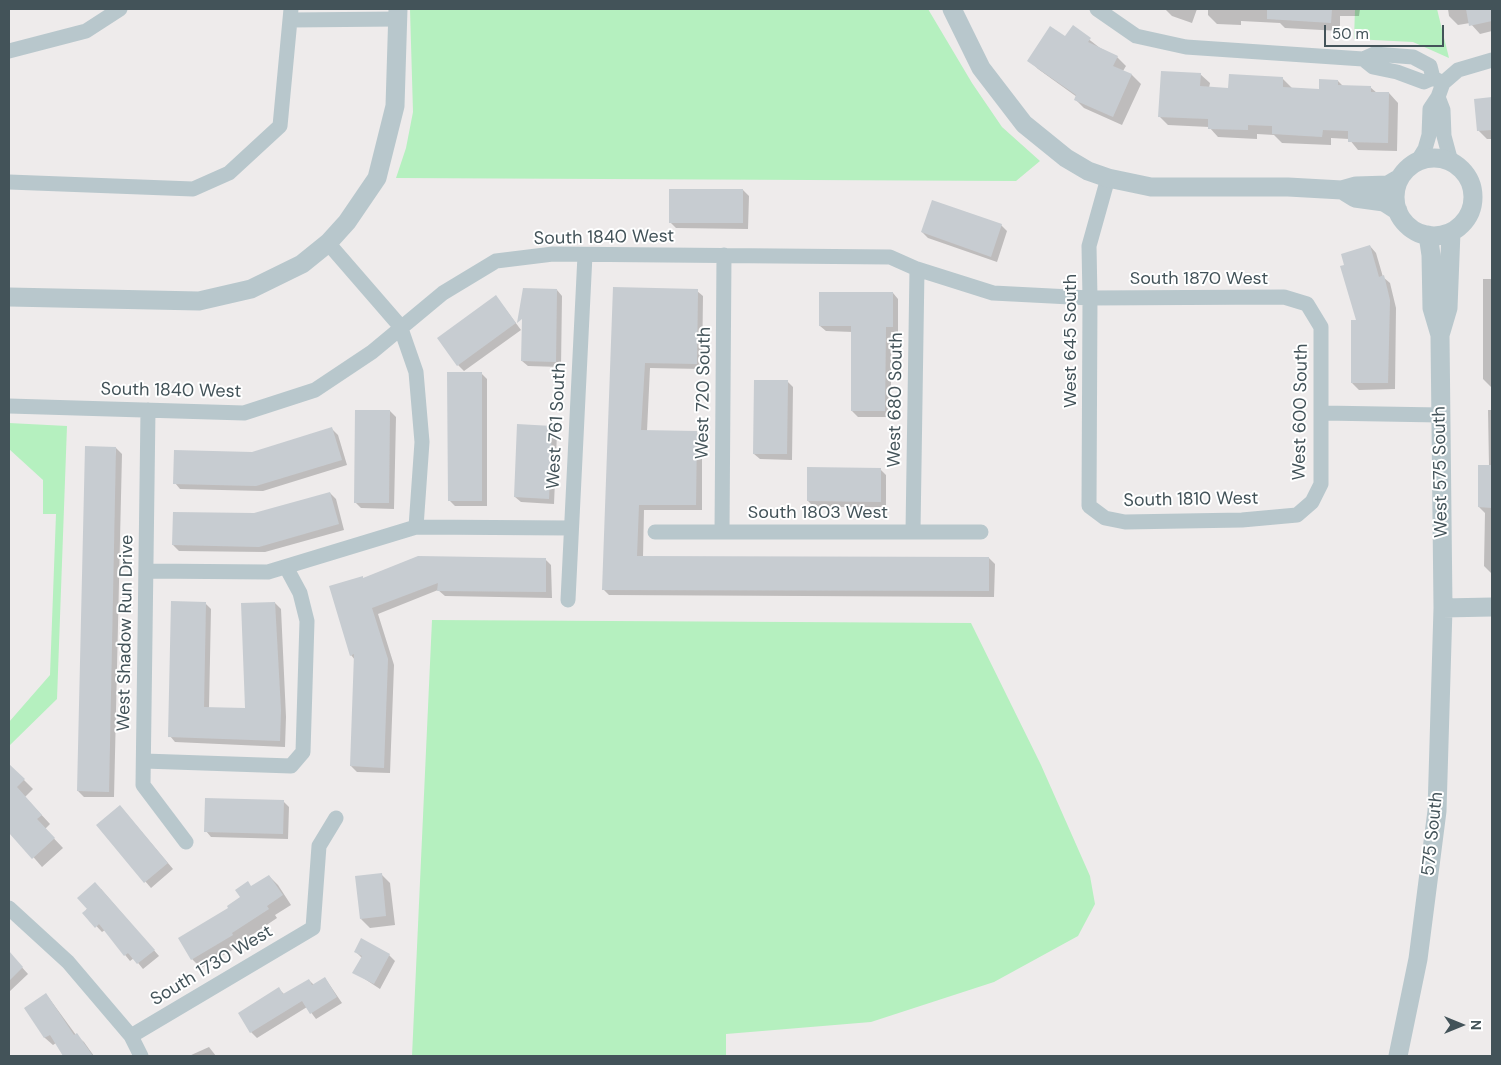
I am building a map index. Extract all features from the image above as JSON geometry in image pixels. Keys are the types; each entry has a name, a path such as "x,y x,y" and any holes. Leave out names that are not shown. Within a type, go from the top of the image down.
{"street":[{"path":"9,51 86,31 119,9"},
{"path":"952,9 981,68 1024,124 1066,158 1088,171 1108,178 1151,187 1288,186 1342,190 1356,186 1388,185 1400,178 1417,162 1425,149 1429,135 1430,109 1438,86 1458,70 1492,60"},
{"path":"1096,9 1136,36 1186,47 1363,59 1374,54 1413,57 1430,66 1438,86 1443,110 1444,136 1451,162"},
{"path":"9,182 192,189 229,173 280,126 291,14 398,14 395,106 377,178 347,222 328,243 302,264 251,289 200,301 9,297"},
{"path":"1400,178 1396,190 1398,211 1404,222 1415,231 1438,236 1451,232 1467,217 1472,204 1472,191 1470,181 1462,170 1451,162 1430,158 1417,162"},
{"name":"West 645 South","path":"1089,506 1089,246 1108,178"},
{"path":"1342,190 1355,198 1384,202 1398,211"},
{"name":"West 575 South","path":"1443,608 1440,335 1448,308 1451,232"},
{"name":"West 575 South","path":"1428,235 1431,255 1432,308 1440,335"},
{"path":"328,243 400,326 416,372 422,442 416,527"},
{"name":"South 1840 West","path":"9,406 244,414 315,390 372,352 400,326 442,293 496,261 553,254 890,256 917,269 993,293 1090,298"},
{"name":"West 761 South","path":"568,600 570,528 585,255"},
{"name":"West 720 South","path":"722,532 724,256"},
{"name":"West 680 South","path":"913,531 917,269"},
{"name":"South 1870 West","path":"1090,298 1284,297 1307,304"},
{"name":"West 600 South","path":"1298,515 1312,502 1321,484 1321,326 1307,304"},
{"name":"West Shadow Run Drive","path":"148,410 143,785 186,842"},
{"path":"1322,413 1440,415"},
{"name":"South 1810 West","path":"1089,506 1105,518 1124,522 1242,520 1298,515"},
{"path":"146,571 268,572 416,527 570,528"},
{"name":"South 1803 West","path":"656,532 981,532"},
{"path":"144,762 291,766 303,752 307,621 300,594 286,566"},
{"path":"1443,608 1492,607"},
{"name":"575 South","path":"1398,1056 1418,959 1437,811 1443,608"},
{"name":"South 1730 West","path":"131,1036 313,928 319,846 336,818"},
{"path":"9,908 68,962 131,1036 141,1056"}],"green space":[{"path":"410,9 928,9 972,83 1002,127 1040,161 1016,181 396,178 406,148 413,112"},
{"path":"1355,9 1437,9 1449,58 1413,42 1354,39"},
{"path":"9,423 67,426 57,699 9,746 9,722 50,675 56,514 43,514 43,480 9,449"},
{"path":"432,620 971,623 1041,765 1090,876 1095,904 1078,936 994,982 871,1022 726,1034 726,1056 412,1056"}],"building":[{"path":"1267,9 1332,9 1331,23 1267,19"},
{"path":"1466,9 1492,9 1492,21 1469,26"},
{"path":"1073,25 1091,38 1088,42 1118,56 1113,66 1132,74 1113,117 1074,100 1076,95 1027,61 1050,26 1065,36"},
{"path":"1161,71 1201,73 1200,86 1228,88 1229,74 1283,77 1283,87 1319,89 1319,79 1338,80 1338,85 1371,86 1371,92 1389,92 1388,143 1348,142 1348,131 1323,130 1322,137 1272,134 1272,126 1248,125 1248,130 1208,129 1208,119 1158,117"},
{"path":"1492,97 1492,130 1477,131 1474,99"},
{"path":"669,189 743,189 743,223 669,223"},
{"path":"932,200 1002,224 991,257 921,232"},
{"path":"1370,245 1379,277 1384,275 1390,300 1388,383 1351,383 1351,320 1356,320 1340,266 1344,265 1341,254"},
{"path":"613,287 698,289 697,364 645,363 641,430 697,431 696,505 639,505 637,556 989,557 989,591 602,590"},
{"path":"523,288 557,289 556,362 521,361 522,319 517,323"},
{"path":"819,292 893,292 893,327 886,327 885,411 851,411 851,326 819,326"},
{"path":"496,295 516,323 457,366 437,338"},
{"path":"447,372 482,372 482,501 448,501"},
{"path":"754,380 788,380 787,454 753,454"},
{"path":"355,410 390,410 389,503 354,503"},
{"path":"517,424 552,426 549,499 514,497"},
{"path":"332,427 342,460 256,486 173,484 174,450 252,452"},
{"path":"85,446 116,447 109,792 77,791"},
{"path":"1478,465 1492,465 1492,508 1478,507"},
{"path":"807,467 881,468 881,502 807,501"},
{"path":"330,492 339,524 259,547 172,545 173,512 254,513"},
{"path":"418,556 546,558 546,592 437,591 438,583 372,608 388,659 384,768 350,766 354,654 350,656 329,586 363,576 363,578"},
{"path":"171,601 206,602 204,707 245,708 241,603 275,602 281,710 280,741 168,737"},
{"path":"9,764 25,779 17,787 42,815 37,819 55,838 32,859 9,833"},
{"path":"205,798 284,800 283,834 204,832"},
{"path":"120,805 168,863 144,883 96,825"},
{"path":"382,873 386,916 360,919 355,876"},
{"path":"269,875 283,895 267,906 269,909 232,933 233,935 191,960 178,938 228,908 227,906 240,897 235,890 248,881 251,886"},
{"path":"95,882 155,950 137,964 128,953 124,956 99,924 95,928 82,913 87,909 77,898"},
{"path":"361,938 390,954 374,984 352,973 362,956 354,952"},
{"path":"9,951 23,967 9,981"},
{"path":"325,977 337,997 310,1014 302,1001 250,1033 238,1013 279,987 283,994 309,979 312,985"},
{"path":"46,993 74,1035 77,1033 93,1056 63,1056 50,1035 44,1038 24,1008"}]}
